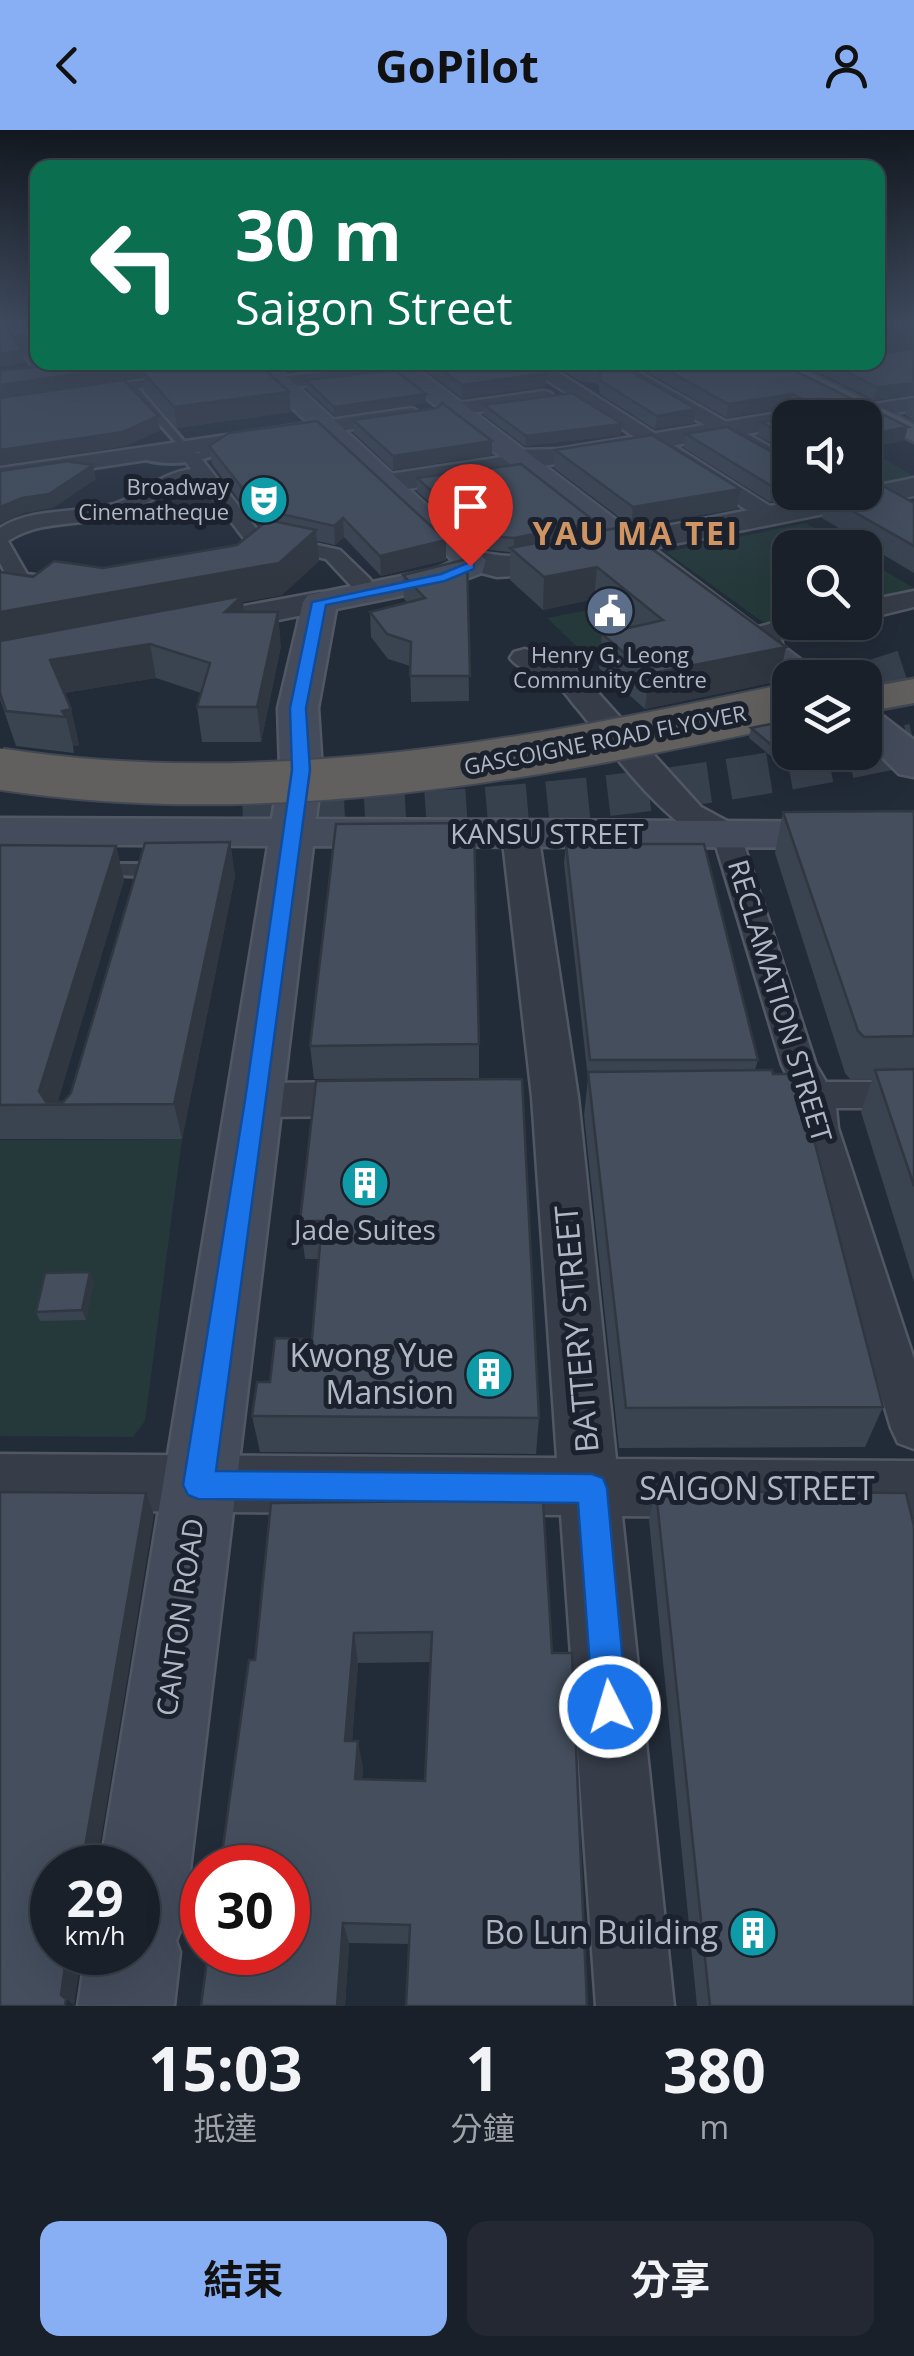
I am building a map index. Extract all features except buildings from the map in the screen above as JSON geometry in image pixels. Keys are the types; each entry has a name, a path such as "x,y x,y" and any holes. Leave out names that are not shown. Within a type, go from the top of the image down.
{"highway":[{"path":"882,685 914,680"},
{"path":"882,697 914,691"},
{"name":"GASCOIGNE ROAD FLYOVER","path":"0,769 178,783 360,779 558,754 772,708"},
{"name":"GASCOIGNE ROAD FLYOVER","path":"0,782 175,795 352,790 566,764 772,721"}],"main road":[{"path":"308,411 470,560 470,566 445,577 320,602"},
{"path":"458,411 783,660"},
{"path":"882,424 914,434"},
{"path":"882,434 914,454"},
{"name":"CANTON ROAD","path":"148,1845 301,770 298,708 320,602"},
{"path":"882,733 914,766"},
{"name":"KANSU STREET","path":"0,831 142,864 291,834 914,835"},
{"path":"126,2006 130,1975"}],"street":[{"path":"604,411 771,514"},
{"path":"692,411 772,457"},
{"path":"58,584 19,579 0,541 18,525 122,508 171,478 192,459 232,440 429,412"},
{"path":"390,483 772,422"},
{"path":"0,475 138,454 192,459 252,536 333,554 362,584"},
{"path":"882,491 914,488"},
{"path":"470,560 497,567 514,566 786,510"},
{"path":"882,606 914,599"},
{"path":"156,633 320,602"},
{"path":"770,650 765,634 772,632"},
{"name":"RECLAMATION STREET","path":"525,658 562,672 688,815 727,836 798,1065 816,1096 820,1128 914,1428"},
{"name":"BATTERY STREET","path":"520,833 555,1097 635,2006"},
{"path":"765,1095 914,1095"},
{"path":"257,1100 416,1098"},
{"name":"SAIGON STREET","path":"0,1482 914,1490"}],"lane":[{"path":"151,411 192,459"},
{"path":"70,870 142,864"}],"green space":[{"path":"882,458 912,475 910,479 882,485"},
{"path":"806,523 818,530 772,530"},
{"path":"772,530 772,621 764,623 666,552"},
{"path":"882,569 914,588 882,597"},
{"path":"594,609 640,650 591,660 547,618"},
{"path":"182,1139 145,1421 133,1437 0,1436 0,1140"}],"tunnel":[{"path":"882,677 914,667"},
{"path":"243,821 412,813 580,799 747,776 914,744"}],"place":[{"name":"Broadway Cinematheque","path":"264,500"},
{"name":"Henry G. Leong Community Centre","path":"610,611"},
{"name":"Jade Suites","path":"365,1183"},
{"name":"Kwong Yue Mansion","path":"489,1374"},
{"name":"Bo Lun Building","path":"753,1933"}],"district":[{"name":"YAU MA TEI","path":"636,534"}],"route":[{"path":"470,566 445,577 320,602 298,708 301,770 257,1100 198,1485 592,1488 610,1707"}]}
